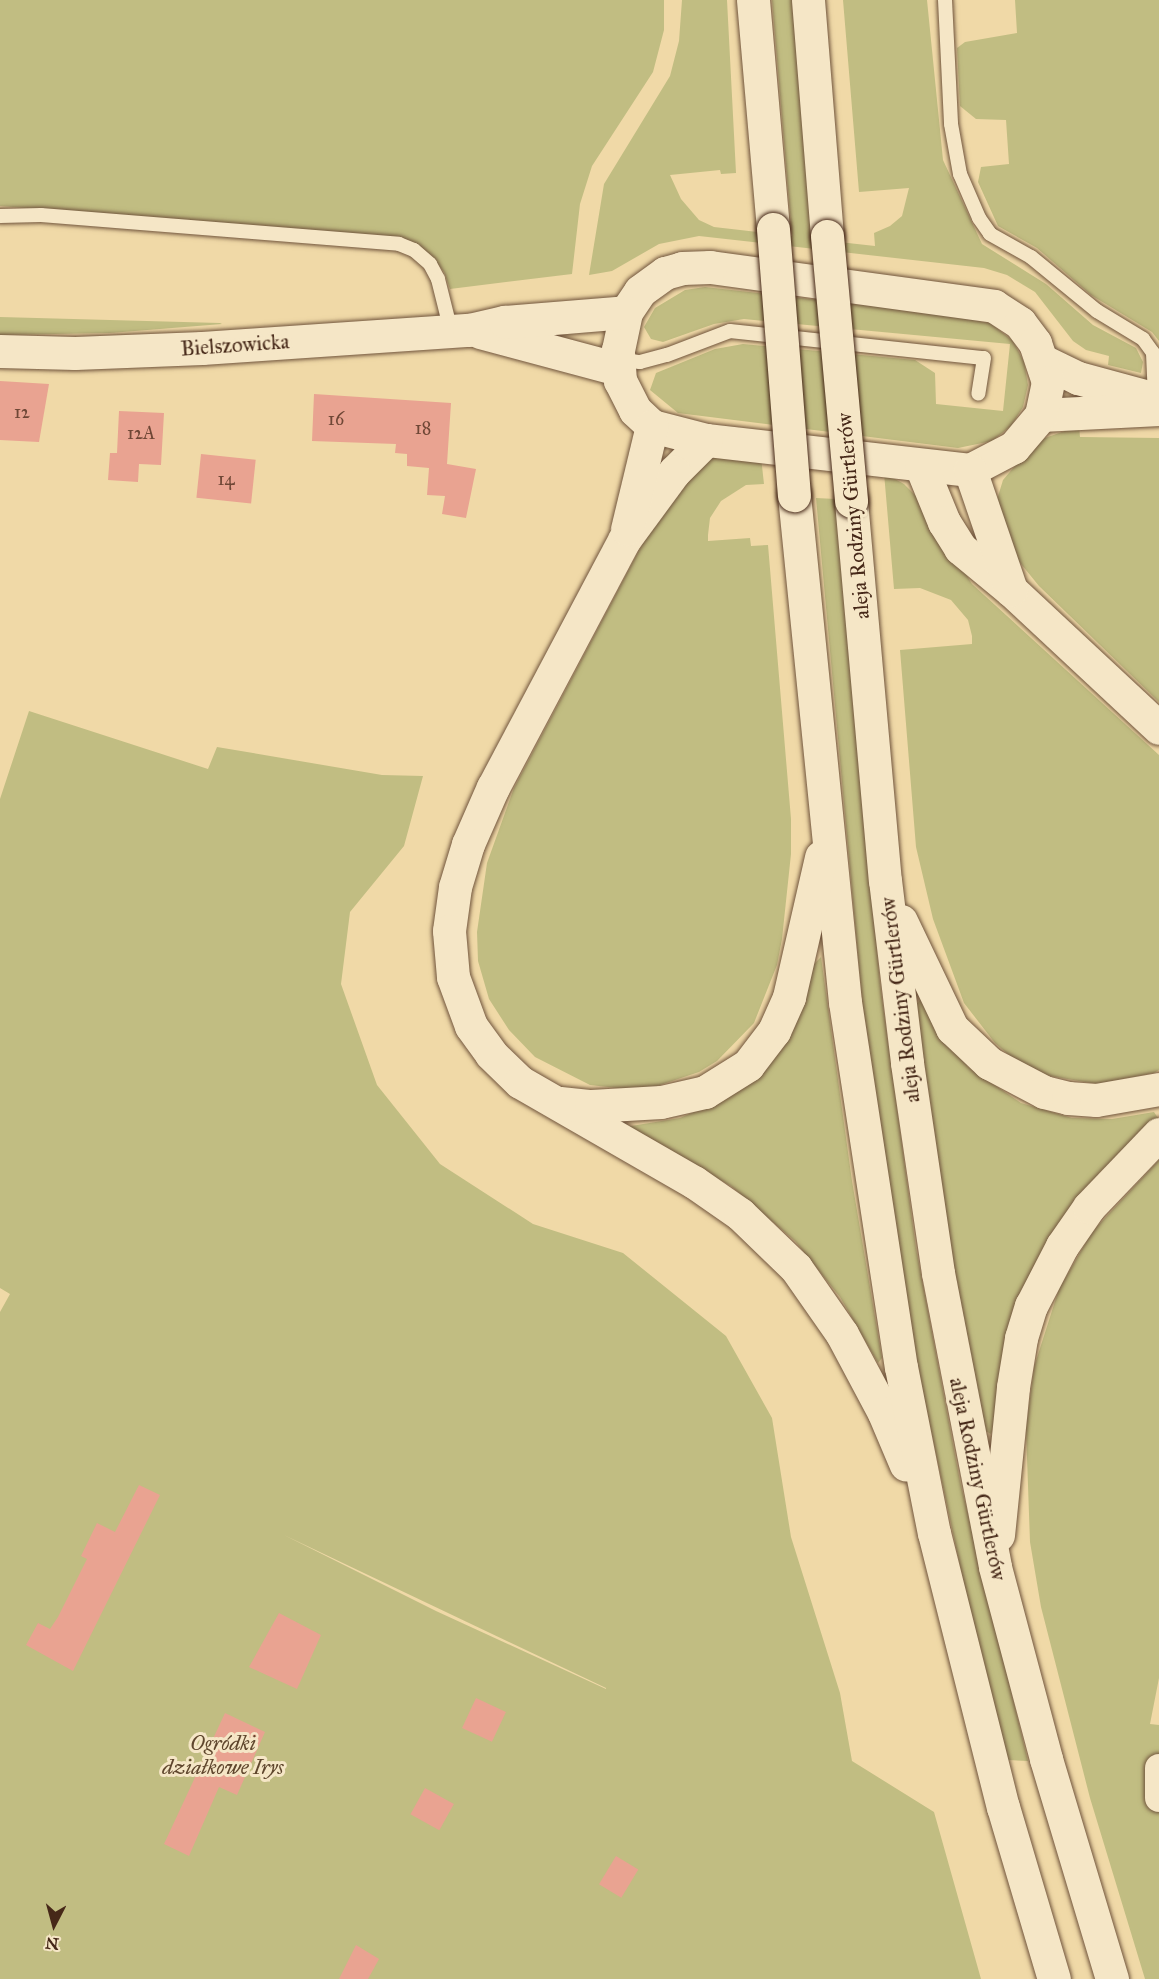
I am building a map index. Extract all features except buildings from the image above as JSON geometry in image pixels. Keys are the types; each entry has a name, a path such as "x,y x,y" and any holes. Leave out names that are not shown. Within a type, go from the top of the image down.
{"main road":[{"path":"753,0 795,495 827,829 866,1156 934,1533 1003,1807 1054,1979"},
{"name":"aleja Rodziny Gürtlerów","path":"808,0 885,880 931,1232 995,1567 1046,1759 1112,1979"},
{"path":"710,267 981,302 1020,323 1043,361 1048,382 1041,415 1014,447 970,470 706,440 652,426 630,401 618,364 626,312 640,291 665,273 682,268 710,267"},
{"path":"460,331 505,322 626,312"},
{"path":"460,331 618,364"},
{"name":"Bielszowicka","path":"0,351 143,351 460,331"},
{"path":"1043,361 1078,378 1158,402"},
{"path":"1041,415 1158,402"},
{"path":"624,540 652,426"},
{"path":"706,440 674,472 624,540 494,787 468,844 455,887 449,931 453,977 471,1026 491,1054 520,1082 694,1182 740,1214 796,1268 842,1334 884,1413 934,1533"},
{"path":"921,466 944,522 960,548 1011,590 1159,728"},
{"path":"970,470 1011,590"},
{"path":"552,1102 591,1106 661,1102 705,1092 748,1065 774,1031 789,997 827,829"},
{"path":"885,880 907,939 952,1028 989,1063 1044,1092 1068,1098 1096,1100 1159,1089"},
{"path":"995,1567 1013,1387 1021,1338 1031,1306 1062,1246 1089,1207 1159,1134"}],"street":[{"path":"1159,1768 1159,1798"}],"lane":[{"path":"945,0 951,124 960,174 979,218 990,234 1031,257 1097,311 1143,339 1153,353 1158,402"},
{"path":"0,216 41,215 399,244 414,250 434,272 460,331"},
{"path":"618,364 640,362 658,357 730,331 984,358 978,394"}],"green space":[{"path":"0,0 664,0 664,30 653,72 592,166 580,204 572,274 450,289 444,272 431,255 400,237 0,206"},
{"path":"682,0 727,0 736,173 721,174 720,170 670,175 681,199 699,220 714,227 792,236 772,0 792,0 812,239 875,246 874,233 890,226 902,216 909,188 859,192 843,0 927,0 943,160 982,244 1046,284 1093,325 1136,348 1143,362 1141,373 1108,365 1109,356 1086,350 1073,341 1035,292 1007,275 984,268 699,236 659,244 612,271 589,275 604,184 670,76 679,41"},
{"path":"1015,0 1159,0 1159,341 1152,332 1091,295 1037,248 998,226 978,182 981,167 1009,164 1006,120 976,119 960,106 957,48 965,42 1017,33"},
{"path":"705,287 933,313 990,323 1013,341 1024,362 1028,385 1023,407 1011,426 992,441 958,448 678,413 650,390 656,373 715,349 743,344 915,360 935,373 936,404 1003,411 1010,344 744,319 714,324 663,342 651,339 644,327 655,308 685,290"},
{"path":"0,317 222,324 110,333 0,335"},
{"path":"1079,426 1080,437 1159,438 1159,702 1039,586 1009,549 996,503 1003,480 1019,461 1045,438"},
{"path":"716,456 761,457 764,484 746,485 721,501 710,518 708,541 750,538 751,546 768,545 791,819 791,854 777,965 754,1023 717,1061 699,1072 657,1086 626,1089 590,1085 535,1057 509,1030 489,999 478,961 477,932 487,863 514,788 656,518 704,460"},
{"path":"884,473 904,484 918,498 972,584 1159,755 1159,1070 1154,1073 1097,1084 1044,1075 1016,1061 995,1043 964,1003 933,919 916,847 900,650 972,644 972,636 968,620 951,600 920,588 894,589"},
{"path":"816,498 836,499 880,983 916,1248 960,1481 1028,1761 1008,1760 978,1650 917,1365 862,1000"},
{"name":"Ogródki działkowe Irys","path":"29,711 208,769 217,747 382,775 423,776 404,846 350,912 341,984 377,1085 440,1164 533,1224 623,1253 726,1336 772,1418 791,1537 840,1693 852,1761 934,1812 981,1979 0,1979 0,1312 10,1294 0,1288 0,799","holes":["284,1535 606,1688 436,1611"]},
{"path":"821,957 852,1181 882,1358 878,1363 840,1297 795,1241 731,1186 625,1127 680,1118 719,1101 806,995 814,964"},
{"path":"921,999 968,1067 1021,1103 1072,1118 1112,1119 1154,1112 1158,1118 1099,1173 991,1434 984,1430 955,1275 916,1005"},
{"path":"1159,1160 1159,1678 1150,1724 1159,1725 1159,1979 1145,1979 1090,1798 1041,1607 1030,1542 1026,1429 1034,1367 1059,1289 1092,1232"}]}
